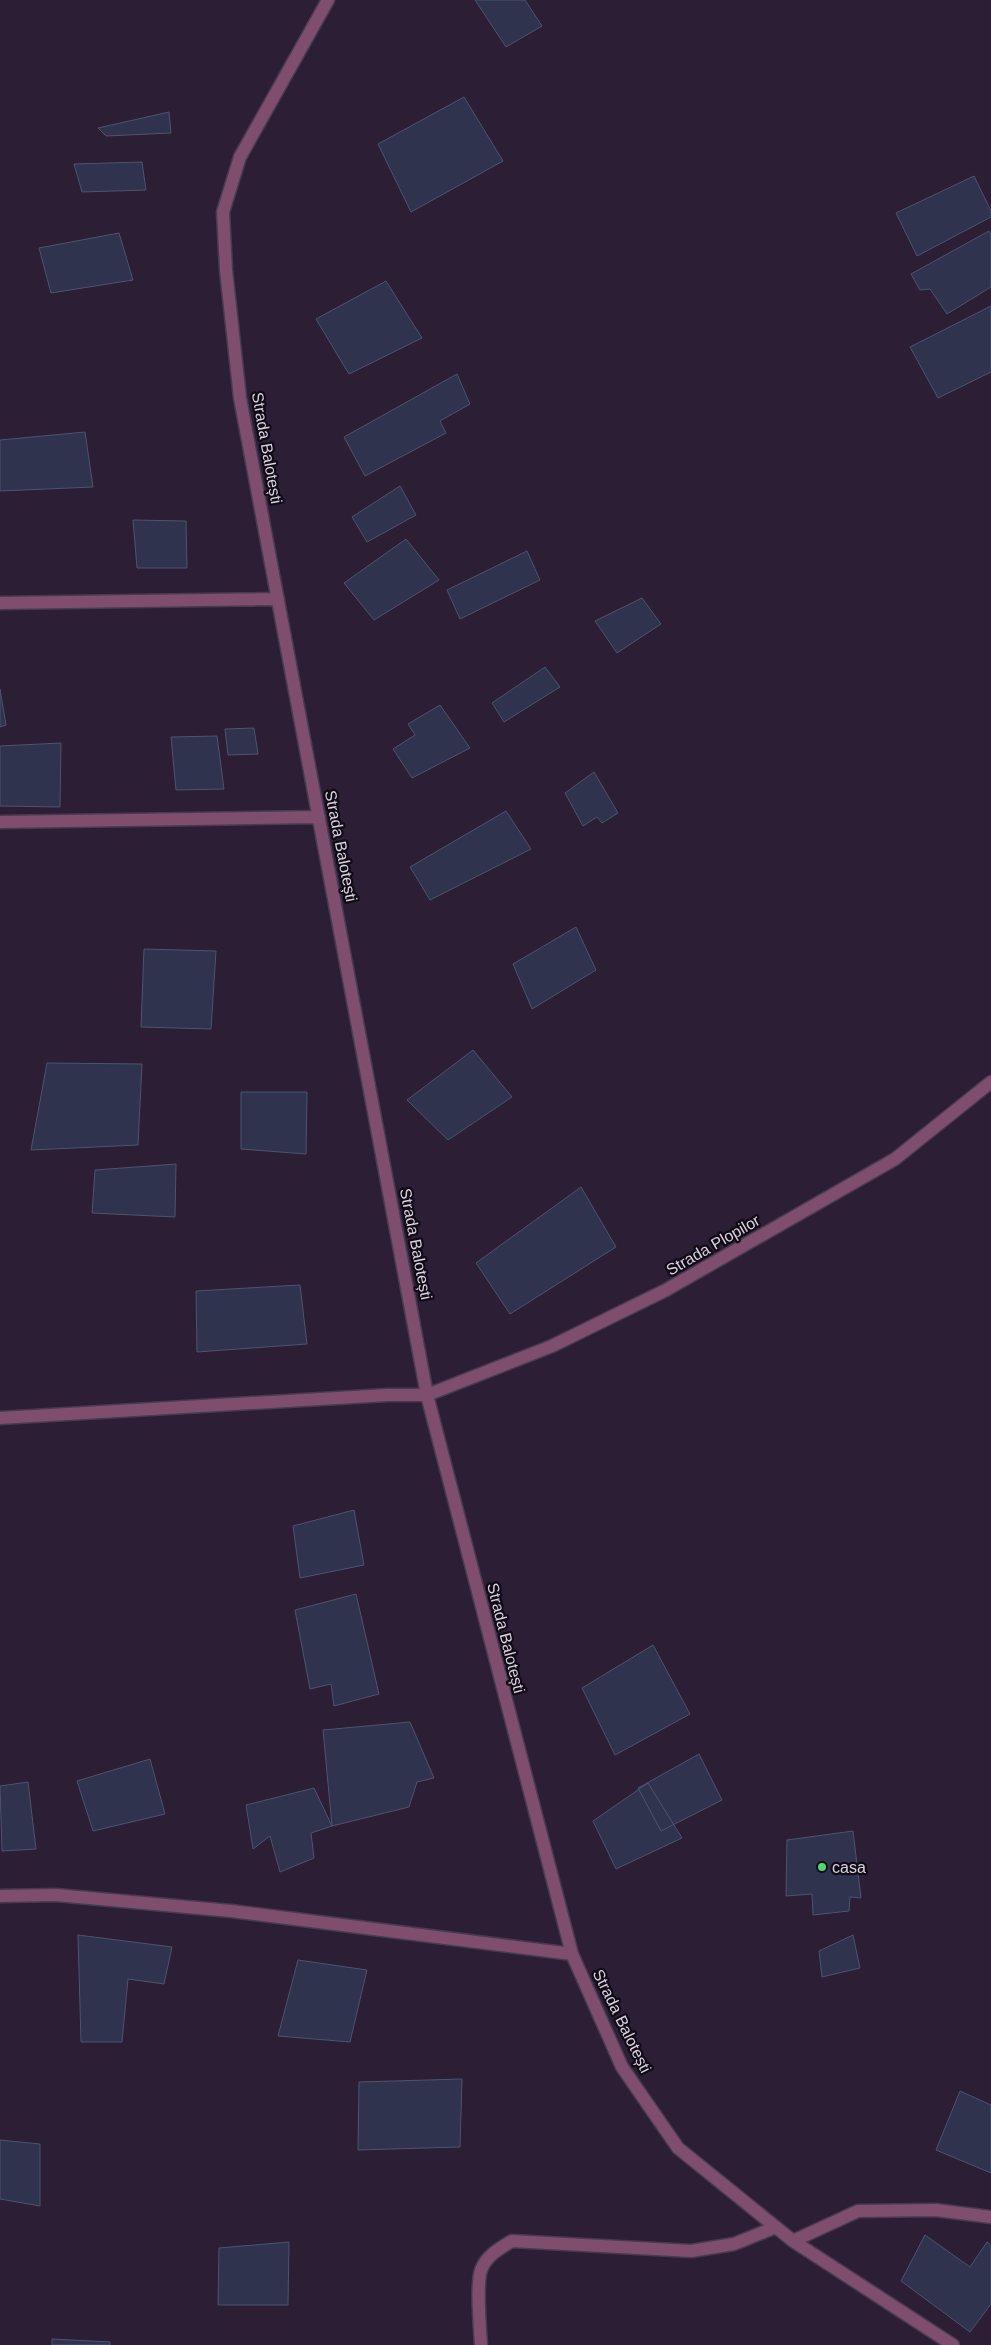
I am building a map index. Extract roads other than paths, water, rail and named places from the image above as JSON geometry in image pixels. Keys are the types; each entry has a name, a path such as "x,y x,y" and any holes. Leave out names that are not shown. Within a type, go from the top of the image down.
{"street":[{"name":"Strada Balotești","path":"328,0 240,157 223,212 226,270 240,398 427,1395 572,1954 622,2067 678,2148 793,2241 953,2345"},
{"path":"0,603 278,599"},
{"path":"0,822 319,818"},
{"name":"Strada Plopilor","path":"427,1395 552,1346 666,1290 895,1159 991,1082"},
{"path":"0,1418 387,1395 427,1395"},
{"path":"0,1896 56,1895 231,1911 572,1954"},
{"path":"793,2241 858,2211 936,2210 991,2217"},
{"path":"481,2345 479,2310 482,2270 493,2252 512,2241 691,2251 734,2244 776,2227"}],"place":[{"name":"casa","path":"822,1867"}]}
